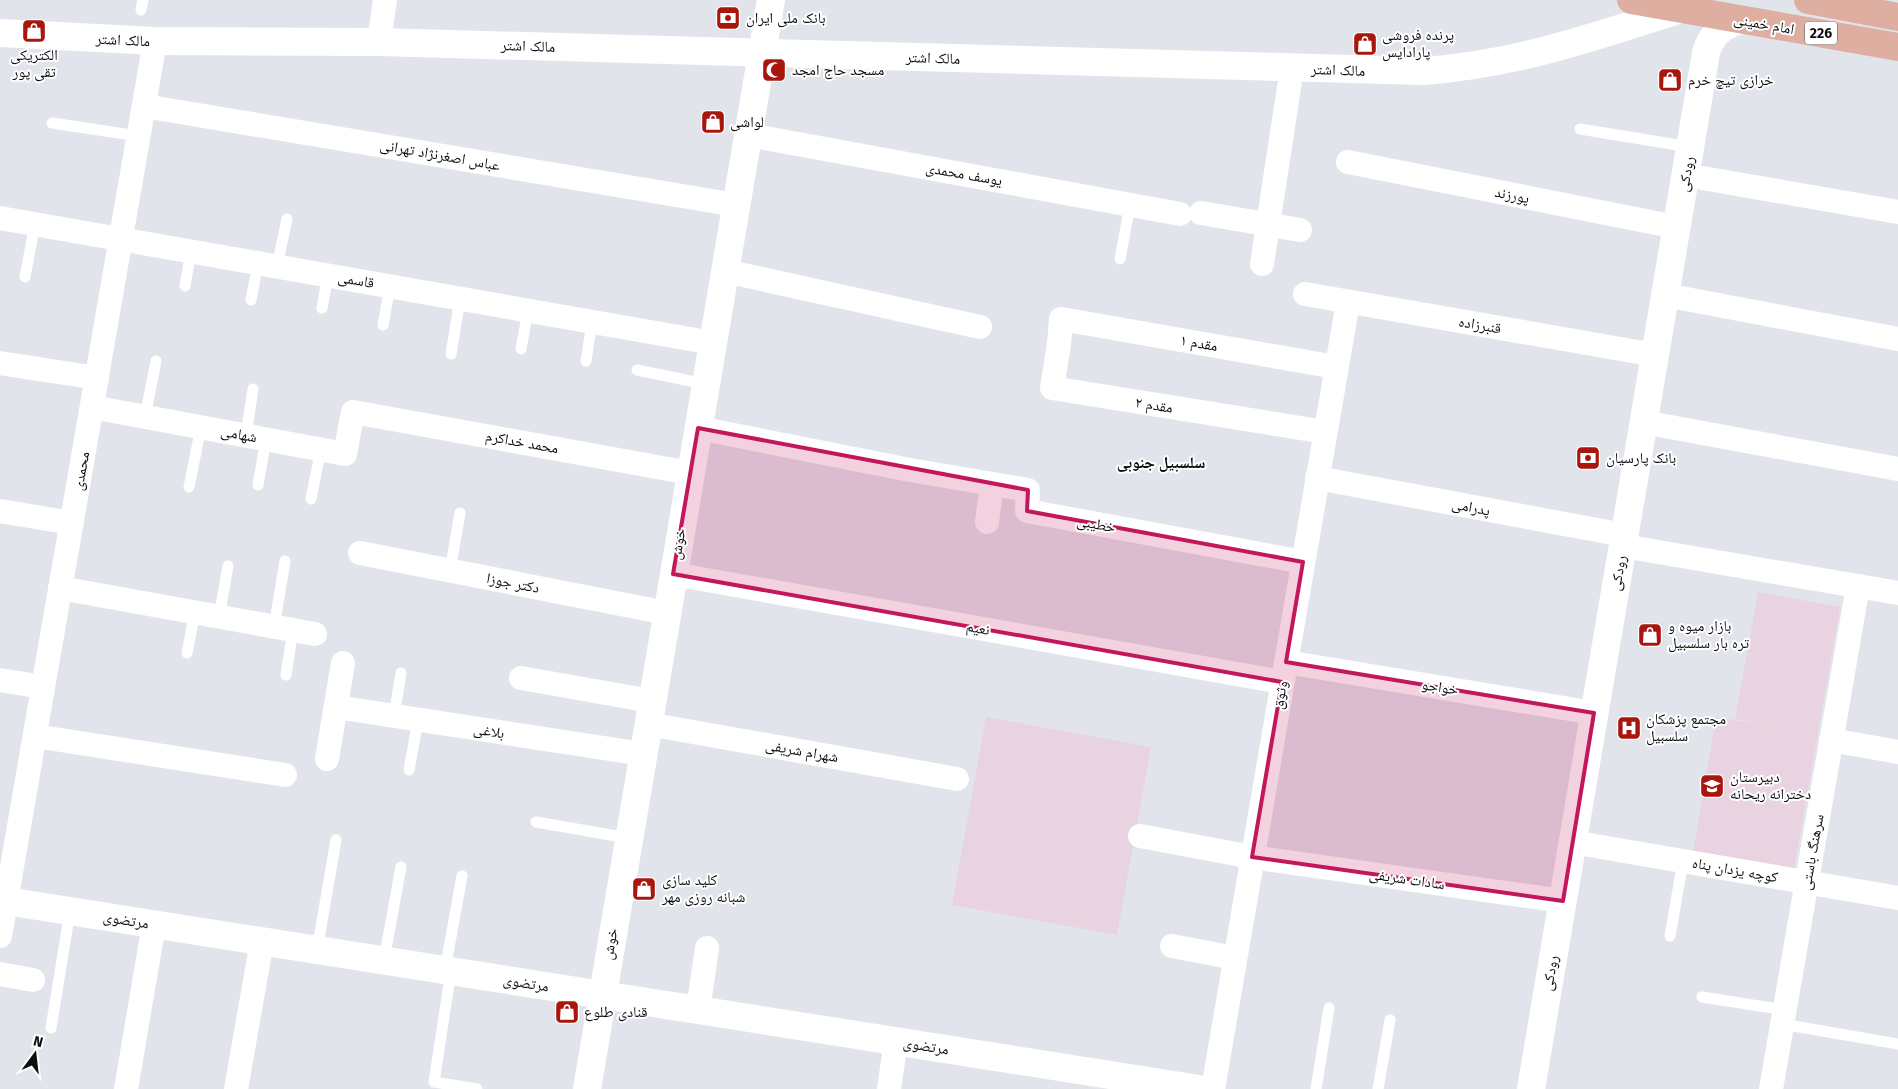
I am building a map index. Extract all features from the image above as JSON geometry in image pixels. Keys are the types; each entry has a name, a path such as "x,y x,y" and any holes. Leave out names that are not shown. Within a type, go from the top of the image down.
{"main road":[{"name":"خوش","path":"587,1089 649,713 771,0"},
{"name":"امام خمینی","path":"1631,0 1678,10 1898,47"},
{"name":"226","path":"1808,0 1898,17"},
{"name":"مالک اشتر","path":"0,33 155,42 379,42 1415,72 1474,67 1523,57 1599,36 1678,10"},
{"name":"رودکی","path":"1531,1089 1705,58 1708,47 1716,34 1728,24 1744,20"},
{"name":"مرتضوی","path":"3,900 1199,1089"}],"street":[{"path":"379,42 385,0"},
{"name":"محمدی","path":"0,936 3,900 35,736 155,42"},
{"path":"1262,264 1292,68"},
{"name":"عباس اصغرنژاد تهرانی","path":"144,106 736,205"},
{"name":"یوسف محمدی","path":"748,135 1130,205 1300,230"},
{"name":"پورزند","path":"1348,162 1676,228"},
{"path":"1686,175 1898,212"},
{"name":"قاسمی","path":"0,218 713,343"},
{"path":"725,271 980,327"},
{"name":"قنبرزاده","path":"1305,294 1655,355"},
{"path":"1665,295 1898,339"},
{"name":"وثوق","path":"1212,1089 1348,302"},
{"name":"مقدم ۱","path":"1061,319 1336,367"},
{"name":"مقدم ۲","path":"1061,319 1052,388 1325,432"},
{"path":"0,363 96,378"},
{"name":"شهامی","path":"92,408 345,454 353,412"},
{"name":"محمد خداکرم","path":"353,412 690,473"},
{"path":"1643,422 1898,469"},
{"name":"خطیبی","path":"698,428 910,470 1028,490 1027,511 1303,562"},
{"name":"پدرامی","path":"1317,478 1624,541 1898,593"},
{"path":"987,522 992,484"},
{"path":"0,511 72,523"},
{"name":"دکتر جوزا","path":"360,553 667,613"},
{"name":"نعیم","path":"673,574 1284,672"},
{"name":"سرهنگ باستی","path":"1771,1089 1858,586"},
{"path":"60,588 294,630"},
{"path":"327,759 343,663"},
{"name":"خواجو","path":"1284,672 1594,713"},
{"name":"شهرام شریفی","path":"521,678 649,713 957,778"},
{"path":"0,680 43,687"},
{"name":"بلاغی","path":"336,707 643,754"},
{"path":"35,736 285,775"},
{"path":"1831,740 1898,752"},
{"name":"سادات شریفی","path":"1140,836 1252,857 1562,901"},
{"name":"کوچه یزدان پناه","path":"1572,842 1898,898"},
{"path":"126,1089 154,924"},
{"path":"236,1089 262,941"},
{"path":"1172,946 1235,958"},
{"path":"698,1010 707,948"},
{"path":"0,974 33,980"},
{"path":"889,1089 896,1041"}],"lane":[{"path":"52,123 138,136"},
{"path":"1580,129 1690,147"},
{"path":"1120,259 1130,205"},
{"path":"252,300 287,219"},
{"path":"24,277 35,224"},
{"path":"185,286 191,252"},
{"path":"322,308 328,275"},
{"path":"383,325 390,286"},
{"path":"451,354 460,299"},
{"path":"521,349 528,311"},
{"path":"586,361 592,322"},
{"path":"145,417 156,361"},
{"path":"637,370 705,384"},
{"path":"253,389 258,485"},
{"path":"189,487 201,427"},
{"path":"311,499 321,449"},
{"path":"450,571 460,513"},
{"path":"285,561 294,630 286,675"},
{"path":"219,617 228,566"},
{"path":"187,653 195,612"},
{"path":"394,716 401,673"},
{"path":"409,770 418,720"},
{"path":"536,822 628,838"},
{"path":"317,950 336,840"},
{"path":"1670,936 1683,861"},
{"path":"384,960 400,867"},
{"path":"462,876 434,1082 477,1089"},
{"path":"51,1028 70,911"},
{"path":"1702,997 1898,1044"},
{"path":"1316,1089 1329,1008"},
{"path":"1378,1089 1390,1020"}],"highlighted area":[{"path":"698,428 1028,490 1027,511 1303,562 1286,662 1594,713 1563,901 1252,857 1282,682 673,574"}],"shaded area":[{"path":"1758,592 1840,607 1794,870 1693,853 1716,717 1784,728 1735,719"},
{"path":"986,717 1151,747 1117,935 952,905"}],"place":[{"name":"بانک ملی ایران","path":"728,18"},
{"name":"الکتریکی تقی پور","path":"34,31"},
{"name":"پرنده فروشی پارادایس","path":"1365,44"},
{"name":"مسجد حاج امجد","path":"774,70"},
{"name":"خرازی تیچ خرم","path":"1670,80"},
{"name":"لواشی","path":"713,122"},
{"name":"بانک پارسیان","path":"1588,458"},
{"name":"بازار میوه و تره بار سلسبیل","path":"1650,635"},
{"name":"مجتمع پزشکان سلسبیل","path":"1629,728"},
{"name":"دبیرستان دخترانه ریحانه","path":"1712,786"},
{"name":"کلید سازی شبانه روزی مهر","path":"644,889"},
{"name":"قنادی طلوع","path":"567,1012"}],"district":[{"name":"سلسبیل جنوبی","path":"1161,462"}]}
